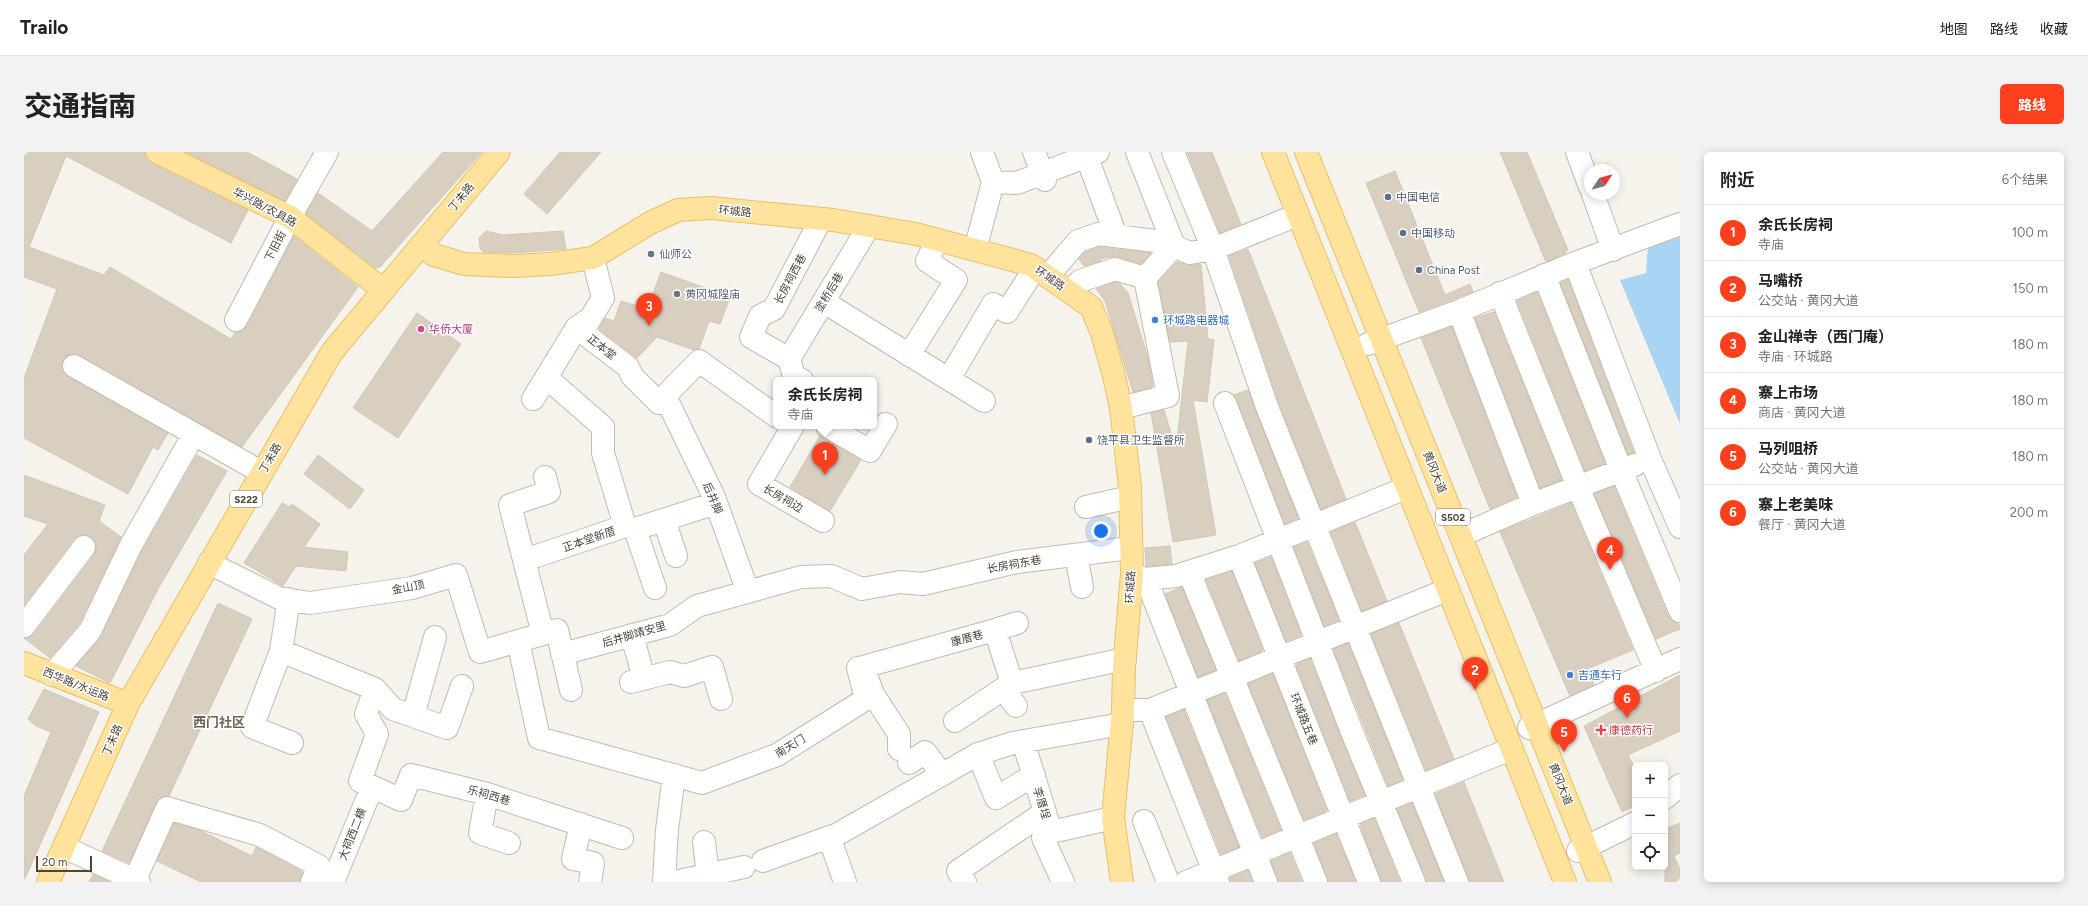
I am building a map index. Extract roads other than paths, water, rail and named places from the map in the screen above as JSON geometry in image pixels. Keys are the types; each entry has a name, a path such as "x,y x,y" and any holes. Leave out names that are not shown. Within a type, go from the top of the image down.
{"main road":[{"name":"华兴路/农具路","path":"157,152 290,217 383,290"},
{"name":"丁未路","path":"48,882 128,704 261,472 332,352 499,152"},
{"name":"S502","path":"1273,152 1566,882"},
{"name":"黄冈大道","path":"1300,154 1600,882"},
{"name":"环城路","path":"421,245 434,255 464,264 513,266 593,258 650,223 678,210 711,208 821,219 916,234 1031,265 1091,307 1097,320 1114,376 1121,408 1130,497 1130,548 1139,576 1125,659 1122,717 1113,818 1122,882"},
{"name":"西华路/水运路","path":"24,663 128,704"}],"street":[{"name":"下旧街","path":"236,320 290,217 327,152"},
{"path":"975,250 993,182 982,152"},
{"path":"1034,152 1045,180"},
{"path":"1085,152 1116,236"},
{"path":"993,182 1016,183 1098,152"},
{"path":"1137,152 1174,246"},
{"path":"1173,152 1213,249 1267,407 1457,882"},
{"path":"1577,152 1584,171"},
{"path":"1594,200 1613,250"},
{"name":"长房祠西巷","path":"789,359 751,337 760,316 774,309 821,219"},
{"path":"949,379 993,304 1007,312 1042,272 1078,241 1098,234 1164,242 1190,253 1213,249 1285,220"},
{"path":"1368,344 1459,311 1575,263 1680,224"},
{"name":"塗桥后巷","path":"789,359 869,226"},
{"path":"909,355 956,280 927,261 937,240"},
{"path":"1145,278 1174,246"},
{"path":"589,319 603,298 593,258"},
{"path":"1575,263 1650,459 1680,527"},
{"path":"1070,291 1080,281 1115,269 1145,278"},
{"path":"1544,276 1621,470 1680,611"},
{"path":"1121,408 1168,396 1145,278"},
{"path":"1500,293 1578,487 1656,671"},
{"path":"824,302 984,401"},
{"path":"1459,311 1533,504"},
{"name":"正本堂","path":"533,400 548,378 577,327 589,319"},
{"name":"正本堂","path":"589,319 582,332 628,367 632,376 658,403 665,396"},
{"path":"789,359 794,376 796,377"},
{"path":"665,396 699,361 773,413"},
{"path":"74,366 261,472"},
{"name":"正本堂新厝","path":"525,560 625,526 603,453 603,427 548,378"},
{"name":"后井脚","path":"665,396 716,503 748,592"},
{"path":"1225,403 1352,732 1414,882"},
{"path":"832,429 870,451 886,424"},
{"name":"长房祠边","path":"786,429 759,484 823,522"},
{"path":"52,675 90,631 131,544 194,434"},
{"path":"1471,531 1533,504 1650,459"},
{"path":"545,477 549,492 510,505 525,560 550,632 562,654 571,690"},
{"path":"1266,882 1139,576 1176,576 1239,556 1396,492"},
{"path":"1086,507 1130,497"},
{"path":"655,588 635,529 716,503"},
{"path":"664,520 676,556"},
{"path":"24,626 84,547"},
{"name":"长房祠东巷","path":"748,592 801,577 831,576 862,589 900,582 923,584 1017,562 1130,548"},
{"path":"1076,555 1082,587"},
{"name":"环城路五巷","path":"1239,556 1369,882"},
{"name":"金山顶","path":"209,563 279,598 310,603 412,588 456,575 480,652 550,632"},
{"path":"1189,572 1316,882"},
{"name":"后井脚靖安里","path":"562,654 670,625 697,606 748,592"},
{"path":"674,882 753,864 829,837 902,798 941,773 978,754 1023,741 1150,710 1437,594"},
{"path":"289,599 281,651 252,727 292,743"},
{"path":"995,630 1018,624"},
{"name":"康厝巷","path":"863,667 995,630 1008,686 1016,706"},
{"path":"632,635 638,681 670,672 684,676 712,667 721,699"},
{"path":"413,716 435,637"},
{"name":"南天门","path":"518,641 539,738 702,783 777,755 866,699 858,668 863,667"},
{"path":"281,651 375,690 393,709 447,728 462,686"},
{"path":"955,721 1008,686 1125,659"},
{"path":"1529,728 1680,659"},
{"path":"863,667 873,694 899,734 904,756 925,752 941,773"},
{"path":"372,787 360,781 377,734 366,714 375,690"},
{"path":"1150,710 1218,882"},
{"name":"李厝埕","path":"1023,741 1051,832 1043,838 1052,881"},
{"path":"1186,882 1501,753"},
{"path":"978,754 996,798 1034,776"},
{"name":"乐祠西巷","path":"372,787 401,800 411,774 487,794 622,838"},
{"path":"664,882 667,830 674,775"},
{"path":"1668,795 1680,785"},
{"name":"大祠西二横","path":"333,882 372,787"},
{"path":"487,794 480,833 509,843"},
{"path":"64,847 136,881 167,808 260,835 319,866 312,882"},
{"path":"965,882 958,871 1045,812"},
{"path":"1051,832 1113,818"},
{"path":"1144,821 1168,882"},
{"path":"581,824 573,859 593,864 590,882"},
{"path":"1578,851 1632,824"},
{"path":"829,837 845,882"},
{"path":"704,842 708,874"}],"water":[{"path":"1680,234 1680,424 1620,280 1646,273 1648,246"}],"place":[{"name":"中国电信","path":"1388,197"},
{"name":"中国移动","path":"1403,233"},
{"name":"仙师公","path":"651,254"},
{"name":"China Post","path":"1419,270"},
{"name":"黄冈城隍庙","path":"677,294"},
{"name":"环城路电器城","path":"1155,320"},
{"name":"金山禅寺（西门庵）","path":"649,326"},
{"name":"华侨大厦","path":"421,329"},
{"name":"饶平县卫生监督所","path":"1089,440"},
{"name":"余氏长房祠","path":"825,475"},
{"name":"寨上市场","path":"1610,570"},
{"name":"吉通车行","path":"1570,675"},
{"name":"马嘴桥","path":"1475,690"},
{"name":"寨上老美味","path":"1627,718"},
{"name":"康德药行","path":"1601,730"},
{"name":"马列咀桥","path":"1564,752"}],"district":[{"name":"西门社区","path":"219,722"}]}
